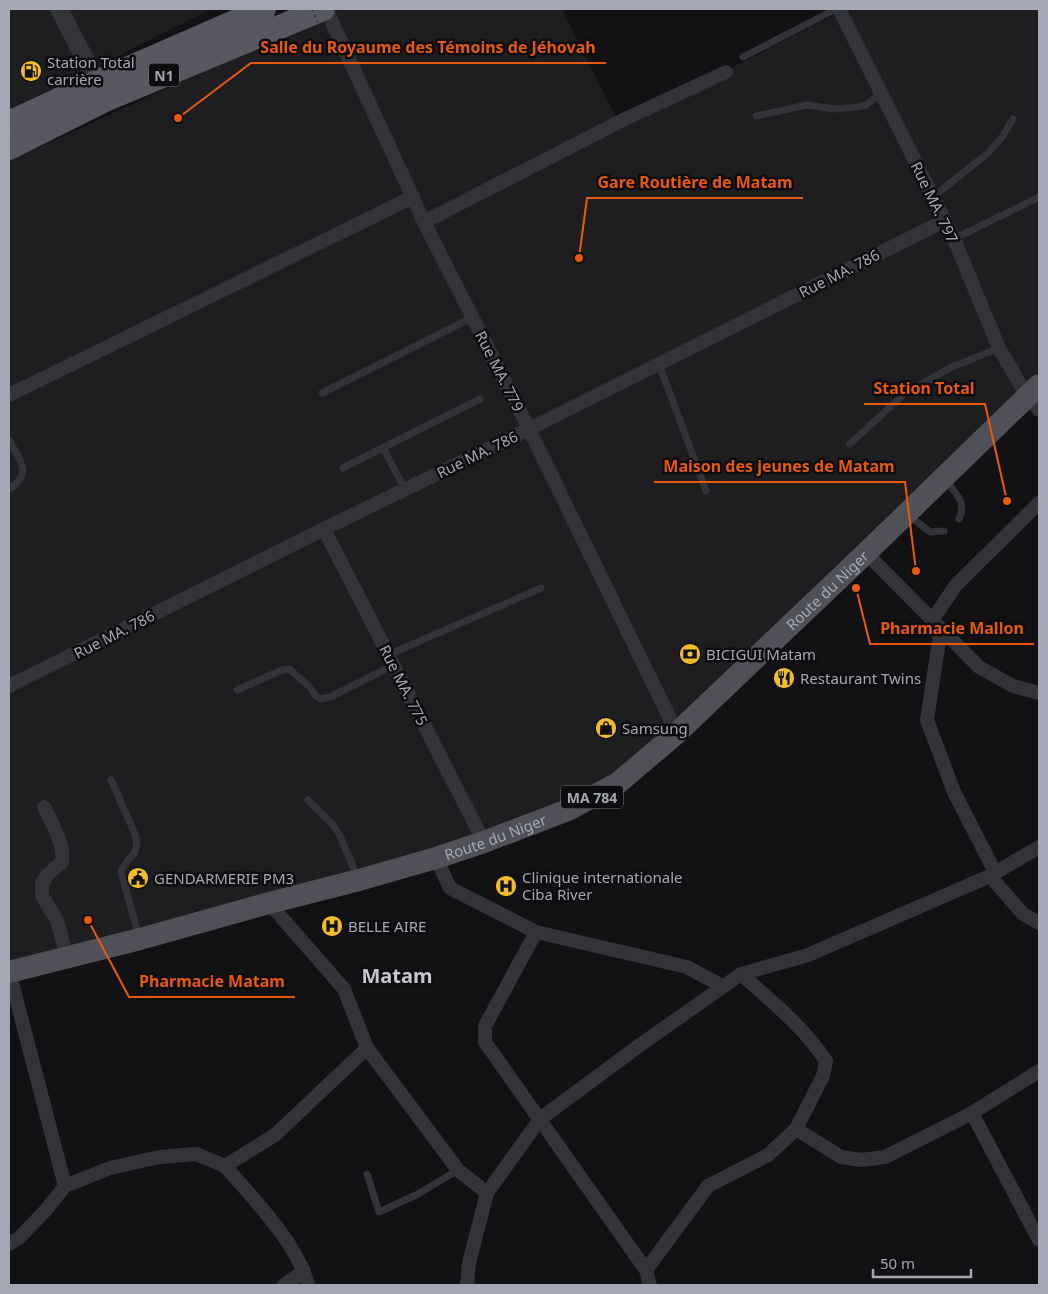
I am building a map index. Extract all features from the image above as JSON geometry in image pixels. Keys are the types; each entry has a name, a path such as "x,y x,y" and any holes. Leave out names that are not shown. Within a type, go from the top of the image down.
{"highway":[{"name":"N1","path":"9,123 97,82 264,9"},
{"name":"N1","path":"9,148 104,100 322,13"}],"main road":[{"name":"Route du Niger","path":"9,972 140,939 436,858 568,810 618,783 677,733 944,478 1035,397"}],"street":[{"path":"59,9 97,82"},
{"name":"Rue MA. 797","path":"838,9 954,239 999,348 1035,397"},
{"name":"Rue MA. 779","path":"322,13 424,222 529,429 677,733"},
{"path":"424,222 625,119 726,72"},
{"path":"9,395 413,197"},
{"name":"Rue MA. 786","path":"9,686 944,221"},
{"path":"1039,503 956,585 937,624 927,720 954,792 992,874 1023,914 1039,924"},
{"name":"Rue MA. 775","path":"324,529 484,842"},
{"path":"866,553 979,667 1013,686 1039,693"},
{"path":"44,807 62,847 63,855 62,862 47,875 42,884 42,896 57,920 67,958"},
{"path":"467,1285 469,1263 488,1193 540,1119 740,974 808,955 992,874 1039,847"},
{"path":"436,858 450,888 536,932 686,966 722,986"},
{"path":"269,903 344,989 367,1048 458,1170 488,1193"},
{"path":"536,932 485,1026 485,1042 646,1270 650,1285"},
{"path":"9,972 65,1186"},
{"path":"646,1270 708,1186 768,1155 796,1129 823,1076 826,1061 813,1041 785,1013 740,974"},
{"path":"225,1166 275,1135 367,1048"},
{"path":"796,1129 841,1157 861,1160 884,1157 972,1113 1039,1071"},
{"path":"972,1113 1039,1240"},
{"path":"9,1244 19,1238 45,1211 65,1186 110,1168 160,1157 196,1154 225,1166 276,1225 304,1271 308,1285"},
{"path":"284,1285 304,1271"}],"lane":[{"path":"743,57 838,9"},
{"path":"756,116 807,105 834,109 866,105 881,93"},
{"path":"932,197 988,153 1002,138 1013,119"},
{"path":"954,239 1039,197"},
{"path":"322,393 473,317"},
{"path":"850,444 904,394 950,368 999,348"},
{"path":"659,364 706,491"},
{"path":"343,468 480,400"},
{"path":"9,440 23,466 23,474 9,489"},
{"path":"383,447 405,490"},
{"path":"944,478 960,499 963,511 958,519"},
{"path":"907,514 930,532 944,531"},
{"path":"237,690 282,670 290,669 309,686 316,696 321,699 330,697 391,660 542,588"},
{"path":"110,780 135,834 137,844 134,854 126,861 121,872 140,939"},
{"path":"308,800 333,825 339,834 359,880"},
{"path":"366,1174 379,1212 418,1194 458,1170"}],"path":[{"path":"312,9 322,13"}],"shaded area":[{"path":"9,9 212,9 9,110"},
{"path":"339,9 562,9 616,118 729,69 834,15 833,9 1039,9 1039,387 677,733 568,810 9,972 9,161"}],"place":[{"name":"Station Total carrière","path":"31,71"},
{"name":"Salle du Royaume des Témoins de Jéhovah","path":"178,118"},
{"name":"Gare Routière de Matam","path":"579,258"},
{"name":"Station Total","path":"1007,501"},
{"name":"Maison des jeunes de Matam","path":"916,571"},
{"name":"Pharmacie Mallon","path":"856,588"},
{"name":"BICIGUI Matam","path":"690,654"},
{"name":"Restaurant Twins","path":"784,678"},
{"name":"Samsung","path":"606,728"},
{"name":"GENDARMERIE PM3","path":"138,878"},
{"name":"Clinique internationale Ciba River","path":"506,886"},
{"name":"Pharmacie Matam","path":"88,920"},
{"name":"BELLE AIRE","path":"332,926"}],"district":[{"name":"Matam","path":"397,975"}]}
